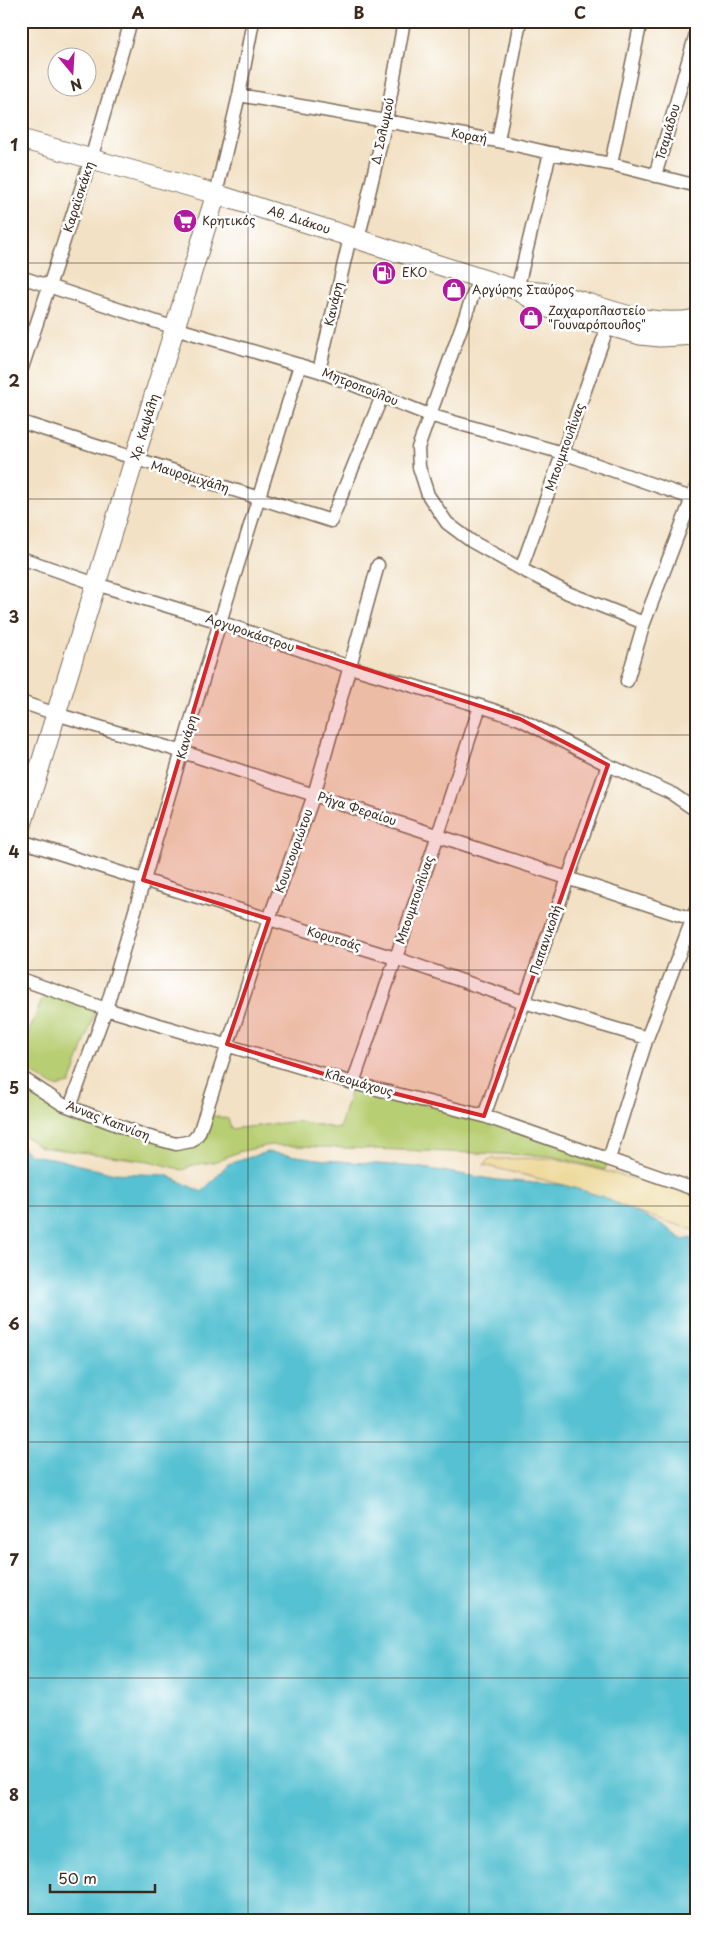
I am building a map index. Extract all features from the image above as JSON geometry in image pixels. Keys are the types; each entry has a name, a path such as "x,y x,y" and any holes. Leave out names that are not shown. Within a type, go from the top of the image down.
{"street":[{"name":"Καραϊσκάκη","path":"21,371 91,159 131,21"},
{"name":"Χρ. Καψάλη","path":"21,828 216,194 254,21"},
{"name":"Δ. Σολωμού","path":"354,238 386,121 403,21"},
{"path":"498,141 520,21"},
{"path":"611,164 642,21"},
{"name":"Τσαμάδου","path":"655,176 691,76 697,30"},
{"name":"Κοραή","path":"239,95 498,141 550,154 611,164 697,186"},
{"name":"Αθ. Διάκου","path":"21,140 216,194 517,290 553,294 642,320 660,322 696,320"},
{"path":"517,290 550,154"},
{"name":"Κανάρη","path":"319,371 354,238"},
{"name":"Μητροπούλου","path":"21,277 50,285 175,328 319,371 429,414 563,452 695,499"},
{"path":"479,278 418,448 419,467 428,495 447,523 471,541 568,593 644,623"},
{"name":"Αθ. Διάκου","path":"517,290 548,308 640,336 660,337 696,320"},
{"name":"Μπουμπουλίνας","path":"521,569 608,326"},
{"name":"Κανάρη","path":"70,1107 106,1009 220,622 300,365"},
{"name":"Μαυρομιχάλη","path":"21,422 135,460 331,521 382,396"},
{"path":"626,681 644,623 695,499 697,485"},
{"name":"Αργυροκάστρου","path":"21,558 96,584 220,622 478,712 520,719 608,764 671,793 697,811"},
{"name":"Κουντουριώτου","path":"199,1133 269,919 314,795 378,565"},
{"name":"Ρήγα Φεραίου","path":"21,702 183,752 568,877 694,913"},
{"name":"Μπουμπουλίνας","path":"353,1083 478,712"},
{"name":"Παπανικολή","path":"484,1116 608,764"},
{"name":"Κορυτσάς","path":"21,840 395,958 524,1002 647,1038"},
{"path":"609,1159 647,1038 694,913"},
{"name":"Κλεομάχους","path":"21,979 106,1009 353,1083 484,1116 696,1188"},
{"name":"Άννας Καπνίση","path":"21,1077 70,1107 146,1136 176,1144 192,1141 199,1133"}],"highlighted area":[{"path":"220,622 520,719 608,765 484,1116 353,1083 227,1044 269,919 143,880"}],"green space":[{"path":"44,994 96,1010 70,1084 56,1087 21,1067 21,1052"},
{"path":"21,1077 62,1104 146,1136 192,1141 205,1114 228,1119 231,1129 299,1121 339,1129 353,1083 609,1159 605,1170 552,1156 270,1145 238,1152 214,1162 193,1165 183,1170 149,1161 40,1147 21,1134"}],"sand":[{"path":"554,1158 689,1193 697,1198 697,1231 636,1212 564,1185 484,1165 489,1159"}],"water":[{"path":"21,1147 31,1155 57,1159 110,1173 166,1175 202,1192 228,1164 267,1152 326,1160 417,1167 497,1180 564,1185 601,1196 663,1225 683,1240 697,1237 697,1920 21,1920"}],"place":[{"name":"Κρητικός","path":"185,221"},
{"name":"ΕΚΟ","path":"384,273"},
{"name":"Αργύρης Σταύρος","path":"454,290"},
{"name":"Ζαχαροπλαστείο \"Γουναρόπουλος\"","path":"531,318"}]}
